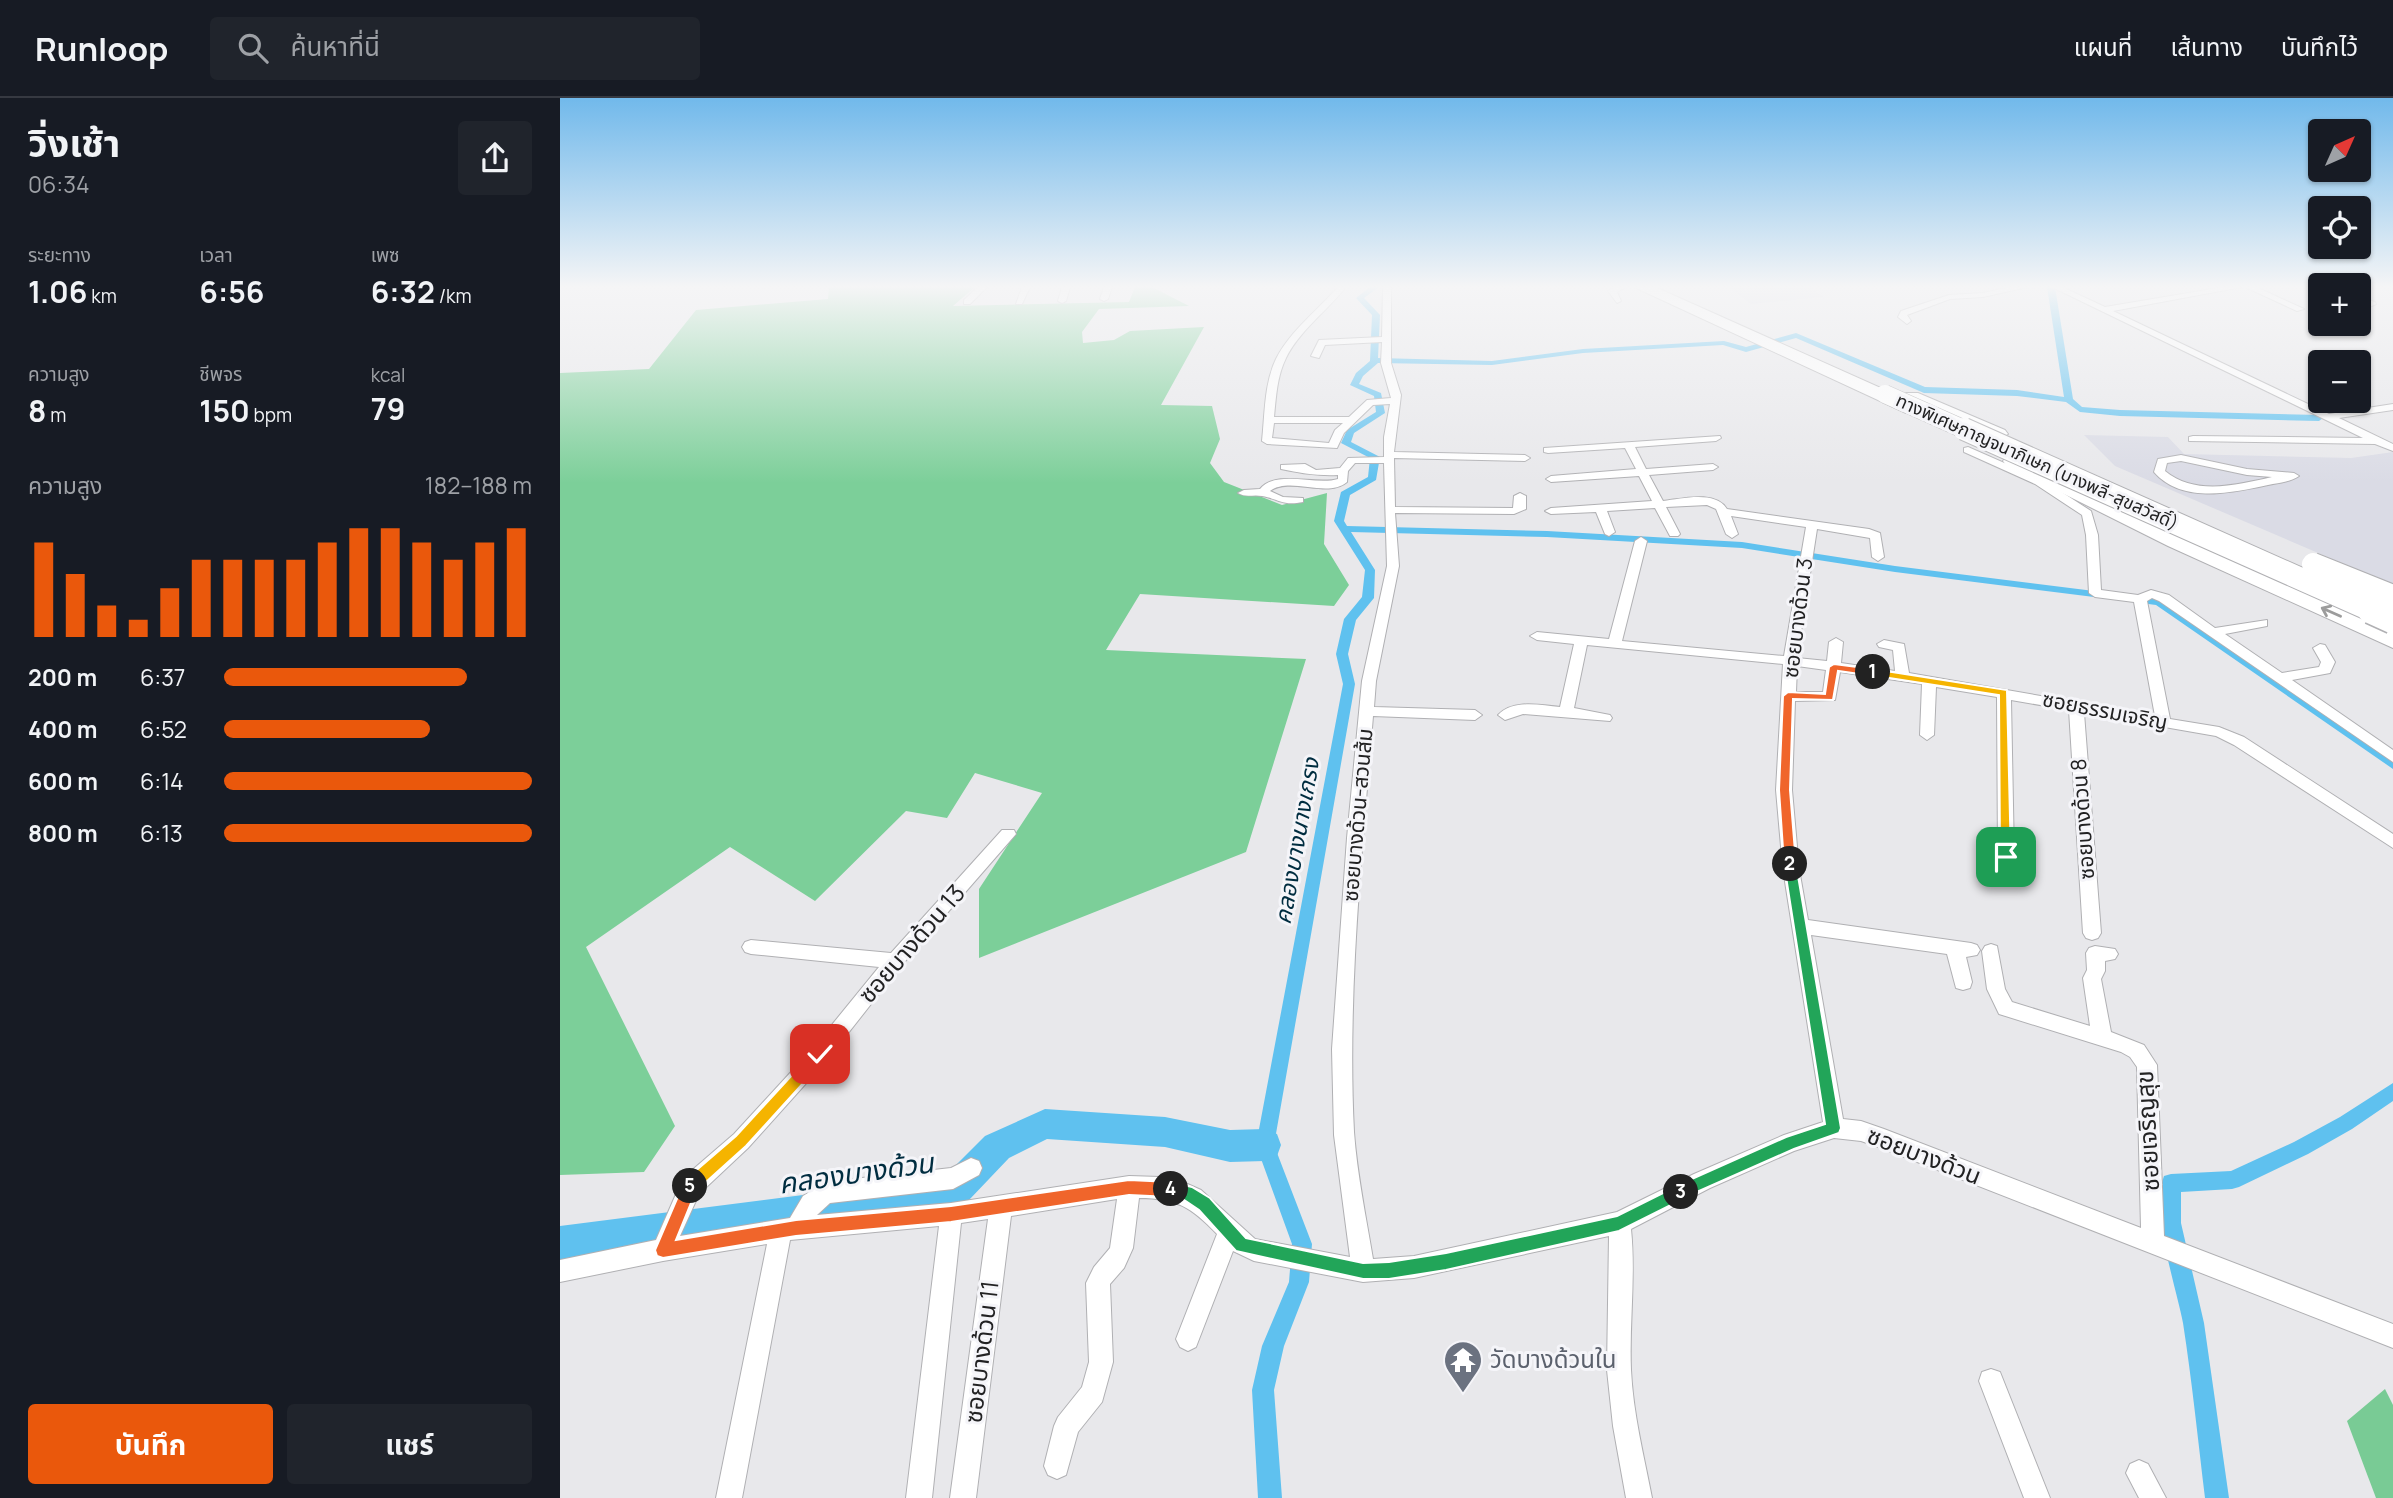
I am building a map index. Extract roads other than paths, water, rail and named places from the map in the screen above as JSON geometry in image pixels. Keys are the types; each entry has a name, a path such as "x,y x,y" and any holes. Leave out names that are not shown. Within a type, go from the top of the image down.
{"highway":[{"name":"ทางพิเศษกาญจนาภิเษก (บางพลี-สุขสวัสดิ์)","path":"1790,352 2393,621"},
{"name":"ทางพิเศษกาญจนาภิเษก (บางพลี-สุขสวัสดิ์)","path":"1811,352 2393,607"},
{"path":"1885,394 1996,453 2152,529 2393,639"},
{"path":"2117,487 2393,596"}],"street":[{"path":"1287,352 1280,361 1268,443 1335,445 1339,432 1372,401 1394,401"},
{"name":"ซอยบางด้วน-สวนส้ม","path":"1357,1270 1341,1092 1354,838 1366,711 1375,647 1392,577 1387,459 1394,401 1385,352"},
{"path":"2193,352 2393,448"},
{"path":"2328,417 2393,407"},
{"path":"1270,420 1352,420"},
{"path":"1548,450 1716,438"},
{"path":"2193,439 2378,441"},
{"path":"1628,444 1674,534"},
{"path":"1968,450 2039,482 2087,513 2092,535 2095,593 2140,600 2151,594 2164,598 2393,757"},
{"path":"1325,456 1348,457 1357,461 1476,454 1525,458"},
{"path":"2181,458 2247,472 2294,476 2199,491 2168,481 2158,468 2162,461 2181,458"},
{"path":"1285,467 1305,467 1314,473 1343,471 1357,461"},
{"path":"1551,479 1713,467"},
{"path":"1269,498 1268,486 1338,484 1343,480 1343,471"},
{"path":"1244,493 1281,500 1299,500"},
{"path":"1389,510 1514,511 1520,509 1520,496"},
{"path":"1551,511 1709,501 1718,504 1725,512 1732,534"},
{"path":"1600,508 1609,531"},
{"path":"1725,512 1869,533 1876,536 1878,557"},
{"name":"ซอยบางด้วน 3","path":"1812,524 1790,661 1785,813 1791,869 1834,1128"},
{"path":"1614,644 1641,541"},
{"path":"2393,587 2332,563 2316,565 2307,576 2312,581 2393,621"},
{"path":"2140,600 2163,722"},
{"path":"2213,632 2262,623"},
{"name":"ซอยธรรมเจริญ","path":"1537,636 1834,667 2004,693 2219,732 2239,741 2393,842"},
{"path":"1566,712 1581,641"},
{"path":"1788,696 1830,697 1836,642"},
{"path":"1884,644 1899,647 1903,677"},
{"path":"2279,678 2325,670 2328,662 2320,648"},
{"path":"1927,735 1929,681"},
{"path":"2004,693 2006,857"},
{"name":"ซอยบางด้วน 8","path":"2076,706 2092,933"},
{"path":"1505,715 1522,709 1605,718"},
{"path":"1366,711 1475,715"},
{"name":"ซอยบางด้วน 13","path":"669,1237 691,1186 741,1141 820,1054 895,961 1008,834"},
{"path":"1801,926 1972,949 1963,982"},
{"path":"751,947 895,961"},
{"name":"ซอยเจริญสุข","path":"1972,949 1997,987 2002,1004 2006,1008 2102,1037 2137,1051 2147,1065 2171,1251"},
{"path":"2102,1037 2092,978 2096,971 2095,953 2109,954"},
{"name":"ซอยบางด้วน","path":"560,1271 669,1237 797,1220 951,1214 1129,1187 1187,1193 1205,1204 1242,1246 1357,1270 1389,1270 1446,1262 1619,1223 1702,1181 1791,1142 1834,1128 1861,1131 2393,1336"},
{"path":"729,1498 797,1220 826,1193 953,1178 971,1168"},
{"path":"1057,1466 1067,1426 1089,1400 1096,1383 1101,1362 1098,1283 1101,1274 1118,1256 1124,1238 1129,1187"},
{"name":"ซอยบางด้วน 11","path":"963,1498 1001,1207"},
{"path":"919,1498 951,1214"},
{"path":"1619,1223 1623,1285 1618,1356 1639,1498"},
{"path":"1188,1339 1229,1231"},
{"path":"1991,1381 2038,1498"},
{"path":"2139,1473 2153,1498"}],"waterway":[{"name":"คลองบางนางเกรง","path":"1374,352 1374,360"},
{"path":"1374,360 1492,363 1573,352"},
{"path":"1836,352 1924,390 2017,393 2069,400"},
{"path":"2061,352 2069,400"},
{"name":"คลองบางนางเกรง","path":"1344,529 1339,521 1345,494 1373,478 1375,457 1346,443 1350,432 1381,413 1378,395 1354,385 1359,375 1374,360"},
{"path":"2069,400 2080,409 2120,413 2319,418"},
{"name":"คลองบางนางเกรง","path":"1270,1498 1263,1390 1273,1346 1299,1282 1302,1244 1265,1145 1349,684 1342,654 1350,619 1368,598 1370,570 1344,529"},
{"path":"1344,529 1547,534 1742,545 1895,569 2110,596"},
{"path":"2130,599 2159,602 2393,764"},
{"path":"2217,1498 2193,1323 2171,1223 2171,1183 2232,1180 2301,1148 2346,1123 2393,1091"},
{"name":"คลองบางด้วน","path":"560,1243 912,1198 957,1188 997,1147 1045,1124 1165,1132 1230,1146 1265,1145"}],"place":[{"name":"วัดบางด้วนใน","path":"1463,1394"}]}
